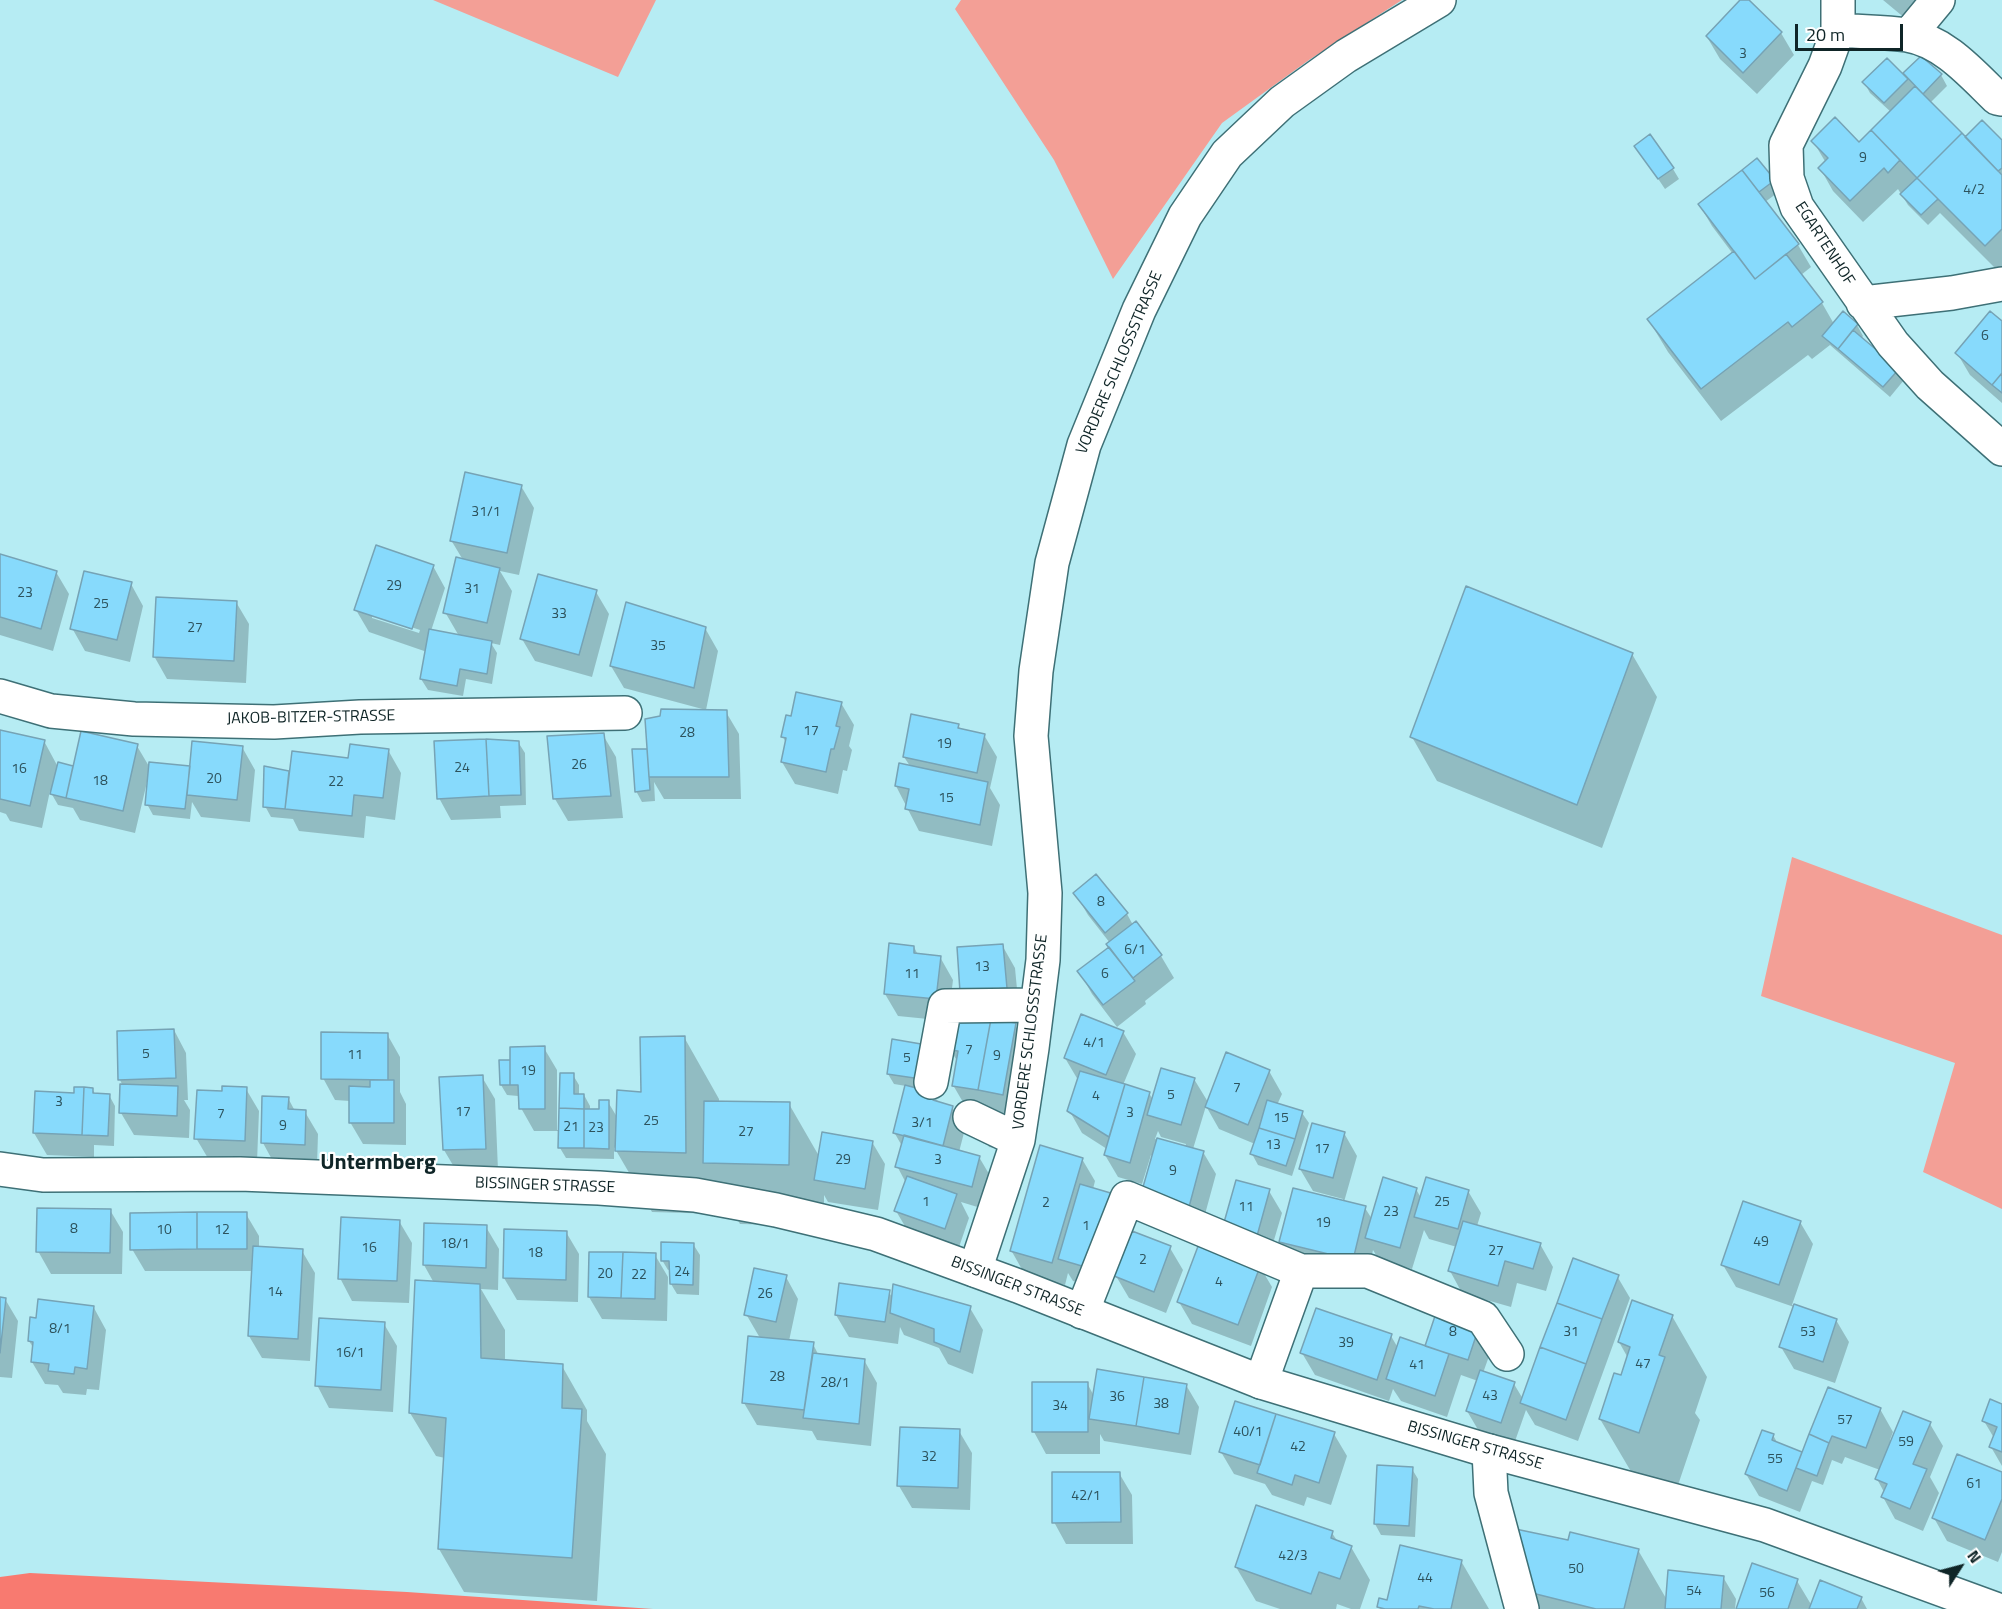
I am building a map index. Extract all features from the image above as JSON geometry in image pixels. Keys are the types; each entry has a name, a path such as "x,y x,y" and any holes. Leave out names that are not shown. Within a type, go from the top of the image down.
{"street":[{"name":"VORDERE SCHLOSSSTRASSE","path":"975,1270 1018,1140 1043,960 1045,893 1031,736 1035,671 1052,563 1084,445 1144,299 1185,216 1227,154 1282,102 1346,56 1439,0"},
{"path":"1909,35 1938,0"},
{"path":"1838,15 1909,35 1934,45 1957,60 1997,98 2002,99"},
{"name":"EGARTENHOF","path":"1838,15 1825,66 1786,145 1787,178 1797,207 1893,344 1930,385 2002,448"},
{"name":"EGARTENHOF","path":"1863,303 1952,293 2002,284"},
{"name":"JAKOB-BITZER-STRASSE","path":"0,696 51,711 134,719 274,722 360,717 625,713"},
{"path":"931,1082 945,1006 1037,1005"},
{"path":"970,1117 1018,1140"},
{"name":"BISSINGER STRASSE","path":"0,1168 43,1175 251,1175 599,1188 695,1195 776,1210 876,1234 975,1270 1261,1382 1490,1451 1765,1526 1995,1609"},
{"path":"1082,1312 1127,1198 1300,1271 1368,1271 1473,1313 1483,1318 1507,1354"},
{"path":"1261,1382 1300,1271"},
{"path":"1490,1451 1491,1493 1522,1609"}],"shaded area":[{"path":"433,0 656,0 618,77"},
{"path":"961,0 1402,0 1309,60 1222,123 1113,279 1054,160 955,9"},
{"path":"1792,857 2002,935 2002,1209 1923,1172 1955,1063 1761,996"},
{"path":"30,1573 407,1592 653,1609 0,1609 0,1577"}],"building":[{"path":"1740,0 1749,0 1782,32 1743,73 1706,36"},
{"path":"1921,56 1942,74 1923,94 1903,73"},
{"path":"1887,58 1908,79 1884,103 1862,82"},
{"path":"1915,86 1962,133 1917,178 1871,130"},
{"path":"1835,117 1859,142 1871,130 1900,160 1888,173 1884,168 1850,201 1818,168 1828,158 1811,141"},
{"path":"1982,120 2002,140 2002,168 1998,171 1965,137"},
{"path":"1962,133 2002,175 2002,229 1985,246 1917,178"},
{"path":"1650,134 1674,168 1658,179 1634,146"},
{"path":"1757,158 1775,180 1759,192 1742,170"},
{"path":"1742,170 1799,244 1755,279 1698,204"},
{"path":"1917,178 1938,199 1921,215 1900,194"},
{"path":"1734,251 1755,279 1786,254 1823,302 1792,327 1788,322 1701,389 1647,319"},
{"path":"1843,311 1858,324 1838,349 1822,336"},
{"path":"1990,311 2002,321 2002,373 1992,385 1955,353"},
{"path":"1853,330 1899,369 1883,387 1838,349"},
{"path":"2002,373 2002,393 1992,385"},
{"path":"465,472 522,485 507,553 450,541"},
{"path":"376,545 434,565 412,629 354,610"},
{"path":"0,554 57,571 41,629 0,617"},
{"path":"456,557 500,568 487,623 443,613"},
{"path":"84,571 132,582 117,640 70,629"},
{"path":"538,574 597,590 579,655 520,639"},
{"path":"1466,586 1633,653 1577,805 1410,737"},
{"path":"156,597 237,601 234,661 153,657"},
{"path":"626,602 706,627 694,688 610,666"},
{"path":"429,629 492,641 487,674 460,669 457,686 420,679"},
{"path":"796,692 842,702 836,726 840,727 834,749 831,749 826,772 781,762 786,738 781,737 786,715 791,716"},
{"path":"661,709 727,710 729,777 649,777 645,719 660,716"},
{"path":"911,714 959,724 958,728 985,734 977,773 903,757"},
{"path":"0,730 45,740 30,806 0,799"},
{"path":"81,731 138,744 123,811 66,798"},
{"path":"604,733 611,796 553,799 547,736"},
{"path":"486,739 489,796 437,799 434,741"},
{"path":"486,739 519,741 521,795 489,796"},
{"path":"192,741 243,746 237,800 187,795"},
{"path":"350,744 389,749 383,798 354,795 352,816 285,809 292,751 348,758"},
{"path":"632,749 647,749 650,790 635,792"},
{"path":"58,762 73,766 66,798 50,794"},
{"path":"149,762 190,766 185,809 145,805"},
{"path":"899,763 988,782 980,825 905,809 909,789 895,786"},
{"path":"264,766 289,771 285,809 263,807"},
{"path":"1096,874 1128,913 1105,933 1073,893"},
{"path":"1136,921 1162,955 1133,978 1106,944"},
{"path":"889,943 914,946 914,953 941,956 936,999 884,994"},
{"path":"1003,944 1007,988 960,992 957,947"},
{"path":"1109,947 1135,981 1103,1005 1077,971"},
{"path":"956,1012 991,1019 978,1090 952,1086 958,1051 949,1050"},
{"path":"1081,1014 1124,1031 1106,1075 1064,1058"},
{"path":"991,1019 1016,1023 1003,1095 978,1090"},
{"path":"174,1029 176,1078 118,1080 117,1031"},
{"path":"321,1032 388,1033 388,1080 321,1079"},
{"path":"685,1036 686,1153 615,1151 617,1090 641,1092 640,1037"},
{"path":"892,1039 927,1045 921,1079 887,1074"},
{"path":"545,1046 545,1109 519,1109 518,1085 510,1085 510,1047"},
{"path":"1226,1052 1270,1070 1248,1125 1205,1107"},
{"path":"499,1060 510,1060 510,1085 500,1085"},
{"path":"1161,1068 1195,1078 1181,1125 1147,1115"},
{"path":"1080,1071 1125,1084 1109,1137 1067,1111"},
{"path":"560,1073 574,1073 574,1094 584,1094 584,1109 559,1108"},
{"path":"483,1075 486,1149 443,1150 439,1077"},
{"path":"370,1080 394,1080 394,1123 349,1123 349,1086 370,1087"},
{"path":"120,1084 178,1086 177,1116 119,1113"},
{"path":"1125,1084 1150,1092 1130,1163 1104,1155"},
{"path":"905,1085 935,1093 933,1100 953,1106 943,1146 893,1133"},
{"path":"222,1086 247,1087 245,1141 194,1139 197,1090 222,1091"},
{"path":"74,1087 84,1087 82,1135 33,1133 35,1091 74,1093"},
{"path":"84,1087 93,1088 93,1093 110,1094 108,1136 82,1135"},
{"path":"262,1096 289,1097 288,1109 306,1110 305,1145 261,1143"},
{"path":"599,1100 609,1100 609,1149 584,1148 584,1109 599,1109"},
{"path":"1267,1100 1303,1111 1295,1139 1259,1128"},
{"path":"704,1101 790,1102 789,1165 703,1163"},
{"path":"559,1108 584,1109 584,1148 558,1148"},
{"path":"1312,1123 1345,1132 1333,1178 1299,1169"},
{"path":"1259,1128 1295,1139 1286,1166 1250,1154"},
{"path":"822,1132 873,1141 865,1189 814,1180"},
{"path":"904,1135 980,1156 972,1187 895,1167"},
{"path":"1157,1138 1204,1151 1189,1207 1141,1194"},
{"path":"1040,1145 1083,1158 1052,1263 1010,1251"},
{"path":"907,1176 957,1194 945,1229 894,1211"},
{"path":"1383,1177 1417,1188 1400,1248 1365,1238"},
{"path":"1426,1177 1469,1190 1458,1229 1414,1217"},
{"path":"1236,1180 1270,1189 1257,1236 1223,1226"},
{"path":"1080,1184 1114,1194 1092,1269 1058,1259"},
{"path":"1293,1188 1366,1206 1353,1260 1279,1242"},
{"path":"1743,1201 1801,1221 1779,1285 1721,1265"},
{"path":"37,1208 111,1209 110,1253 36,1252"},
{"path":"197,1212 197,1249 130,1250 130,1213"},
{"path":"197,1212 247,1212 247,1249 197,1249"},
{"path":"341,1217 400,1220 397,1281 338,1279"},
{"path":"1463,1221 1541,1243 1533,1269 1505,1261 1498,1286 1448,1271"},
{"path":"424,1223 487,1225 486,1268 423,1265"},
{"path":"504,1229 567,1231 566,1280 503,1278"},
{"path":"1132,1231 1171,1246 1154,1292 1114,1276"},
{"path":"1200,1241 1261,1264 1238,1325 1177,1302"},
{"path":"661,1242 694,1243 693,1285 670,1284 669,1261 661,1261"},
{"path":"253,1246 303,1249 298,1339 248,1336"},
{"path":"589,1252 623,1252 621,1298 588,1297"},
{"path":"623,1252 656,1253 655,1299 621,1298"},
{"path":"1573,1258 1619,1275 1602,1319 1557,1303"},
{"path":"754,1268 787,1275 776,1322 744,1315"},
{"path":"415,1280 480,1284 481,1358 563,1364 562,1408 582,1409 572,1558 438,1549 446,1418 409,1413"},
{"path":"839,1283 890,1290 885,1322 835,1315"},
{"path":"893,1284 971,1306 960,1352 934,1342 934,1329 890,1313"},
{"path":"0,1297 6,1298 0,1353"},
{"path":"38,1299 94,1306 87,1369 75,1367 74,1374 48,1371 49,1364 31,1362 33,1342 28,1341 30,1317 36,1318"},
{"path":"1632,1300 1673,1315 1659,1355 1665,1357 1639,1433 1599,1419 1614,1373 1621,1375 1630,1347 1618,1342"},
{"path":"1557,1303 1602,1319 1586,1364 1540,1347"},
{"path":"1794,1304 1837,1319 1823,1362 1779,1347"},
{"path":"1438,1307 1481,1321 1468,1360 1425,1346"},
{"path":"1316,1308 1392,1334 1377,1380 1300,1353"},
{"path":"319,1318 385,1322 381,1390 315,1386"},
{"path":"748,1336 814,1342 804,1410 742,1403"},
{"path":"1400,1337 1449,1354 1435,1396 1386,1379"},
{"path":"1540,1347 1586,1364 1566,1420 1520,1403"},
{"path":"813,1353 865,1359 859,1424 803,1418"},
{"path":"1097,1369 1144,1377 1136,1426 1089,1419"},
{"path":"1480,1370 1515,1382 1501,1423 1466,1411"},
{"path":"1144,1377 1187,1384 1179,1434 1136,1426"},
{"path":"1032,1382 1088,1382 1088,1432 1032,1432"},
{"path":"1828,1387 1881,1408 1866,1448 1832,1436 1829,1443 1809,1434"},
{"path":"1990,1399 2002,1404 2002,1452 1989,1447 1997,1427 1982,1421"},
{"path":"1235,1401 1276,1414 1260,1465 1219,1452"},
{"path":"1903,1411 1931,1422 1913,1464 1927,1469 1910,1509 1881,1497 1887,1484 1875,1479"},
{"path":"1276,1414 1335,1432 1319,1483 1295,1475 1292,1485 1257,1473"},
{"path":"900,1427 960,1429 958,1488 897,1486"},
{"path":"1762,1430 1774,1434 1772,1440 1802,1452 1787,1491 1745,1474"},
{"path":"1809,1434 1829,1443 1817,1476 1796,1468"},
{"path":"1957,1454 2002,1472 2002,1499 1985,1540 1932,1518"},
{"path":"1377,1465 1413,1467 1409,1526 1374,1524"},
{"path":"1052,1472 1120,1472 1121,1522 1052,1523"},
{"path":"1256,1505 1333,1531 1331,1538 1352,1546 1340,1579 1319,1572 1311,1594 1235,1567"},
{"path":"1506,1527 1568,1540 1570,1532 1639,1549 1624,1609 1596,1609 1524,1591"},
{"path":"1400,1545 1462,1560 1451,1609 1419,1606 1418,1609 1377,1607 1379,1598 1387,1600"},
{"path":"1752,1563 1798,1579 1788,1609 1736,1609"},
{"path":"1668,1570 1724,1576 1721,1609 1665,1609"},
{"path":"1820,1580 1862,1597 1857,1609 1809,1609"}],"district":[{"name":"Untermberg","path":"378,1164"}]}
